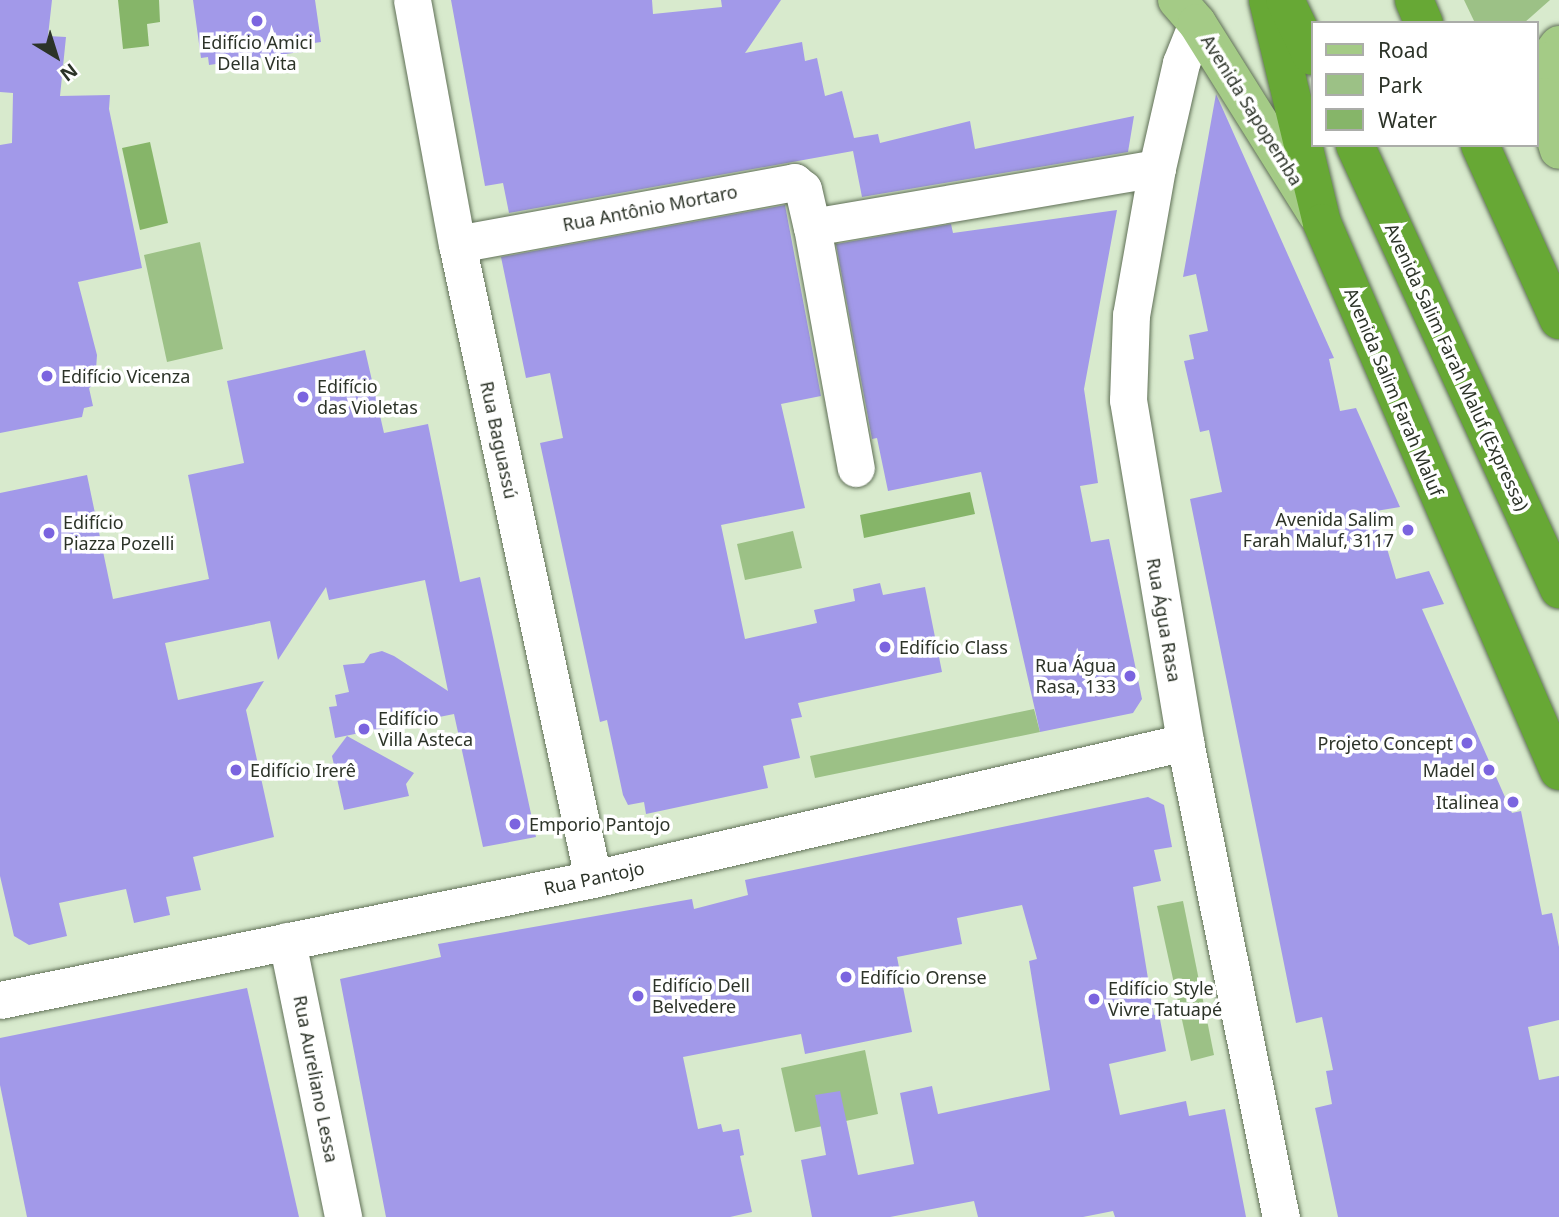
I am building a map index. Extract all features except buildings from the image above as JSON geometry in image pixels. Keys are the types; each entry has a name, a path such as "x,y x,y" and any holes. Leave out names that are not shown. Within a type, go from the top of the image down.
{"highway":[{"name":"Avenida Salim Farah Maluf","path":"1268,0 1322,223 1559,771"},
{"path":"1285,0 1310,52"},
{"path":"1414,0 1423,21"},
{"name":"Avenida Salim Farah Maluf (Expressa)","path":"1356,147 1559,589"},
{"path":"1481,147 1559,320"}],"main road":[{"name":"Avenida Sapopemba","path":"1194,8 1322,223"},
{"path":"1559,44 1546,61 1543,97 1559,150"}],"street":[{"name":"Rua Baguassú","path":"412,0 457,244 593,879"},
{"name":"Rua Água Rasa","path":"1194,8 1157,168 1131,315 1128,400 1185,742 1281,1217"},
{"path":"812,227 1157,168"},
{"name":"Rua Antônio Mortaro","path":"457,244 787,181 803,189 856,468"},
{"name":"Rua Pantojo","path":"0,1000 593,879 1185,742"},
{"name":"Rua Aureliano Lessa","path":"287,941 344,1217"}],"green space":[{"path":"1464,0 1550,0 1526,21 1474,21"},
{"path":"200,242 223,349 167,362 144,255"},
{"path":"793,531 802,568 745,580 737,544"},
{"path":"1034,709 1040,732 815,778 810,756"},
{"path":"1183,901 1214,1055 1191,1061 1157,906"},
{"path":"865,1050 878,1114 795,1132 781,1068"}],"water":[{"path":"118,0 159,0 160,22 147,24 149,46 123,49"},
{"path":"150,142 168,223 140,230 122,148"},
{"path":"970,492 975,514 864,538 860,515"}],"place":[{"name":"Edifício Amici Della Vita","path":"257,21"},
{"name":"Edifício Vicenza","path":"47,376"},
{"name":"Edifício das Violetas","path":"303,397"},
{"name":"Avenida Salim Farah Maluf, 3117","path":"1408,530"},
{"name":"Edifício Piazza Pozelli","path":"49,533"},
{"name":"Edifício Class","path":"885,647"},
{"name":"Rua Água Rasa, 133","path":"1130,676"},
{"name":"Edifício Villa Asteca","path":"364,729"},
{"name":"Projeto Concept","path":"1467,743"},
{"name":"Edifício Irerê","path":"236,770"},
{"name":"Madel","path":"1489,770"},
{"name":"Italinea","path":"1513,802"},
{"name":"Emporio Pantojo","path":"515,824"},
{"name":"Edifício Orense","path":"846,977"},
{"name":"Edifício Dell Belvedere","path":"638,996"},
{"name":"Edifício Style Vivre Tatuapé","path":"1094,999"}]}
